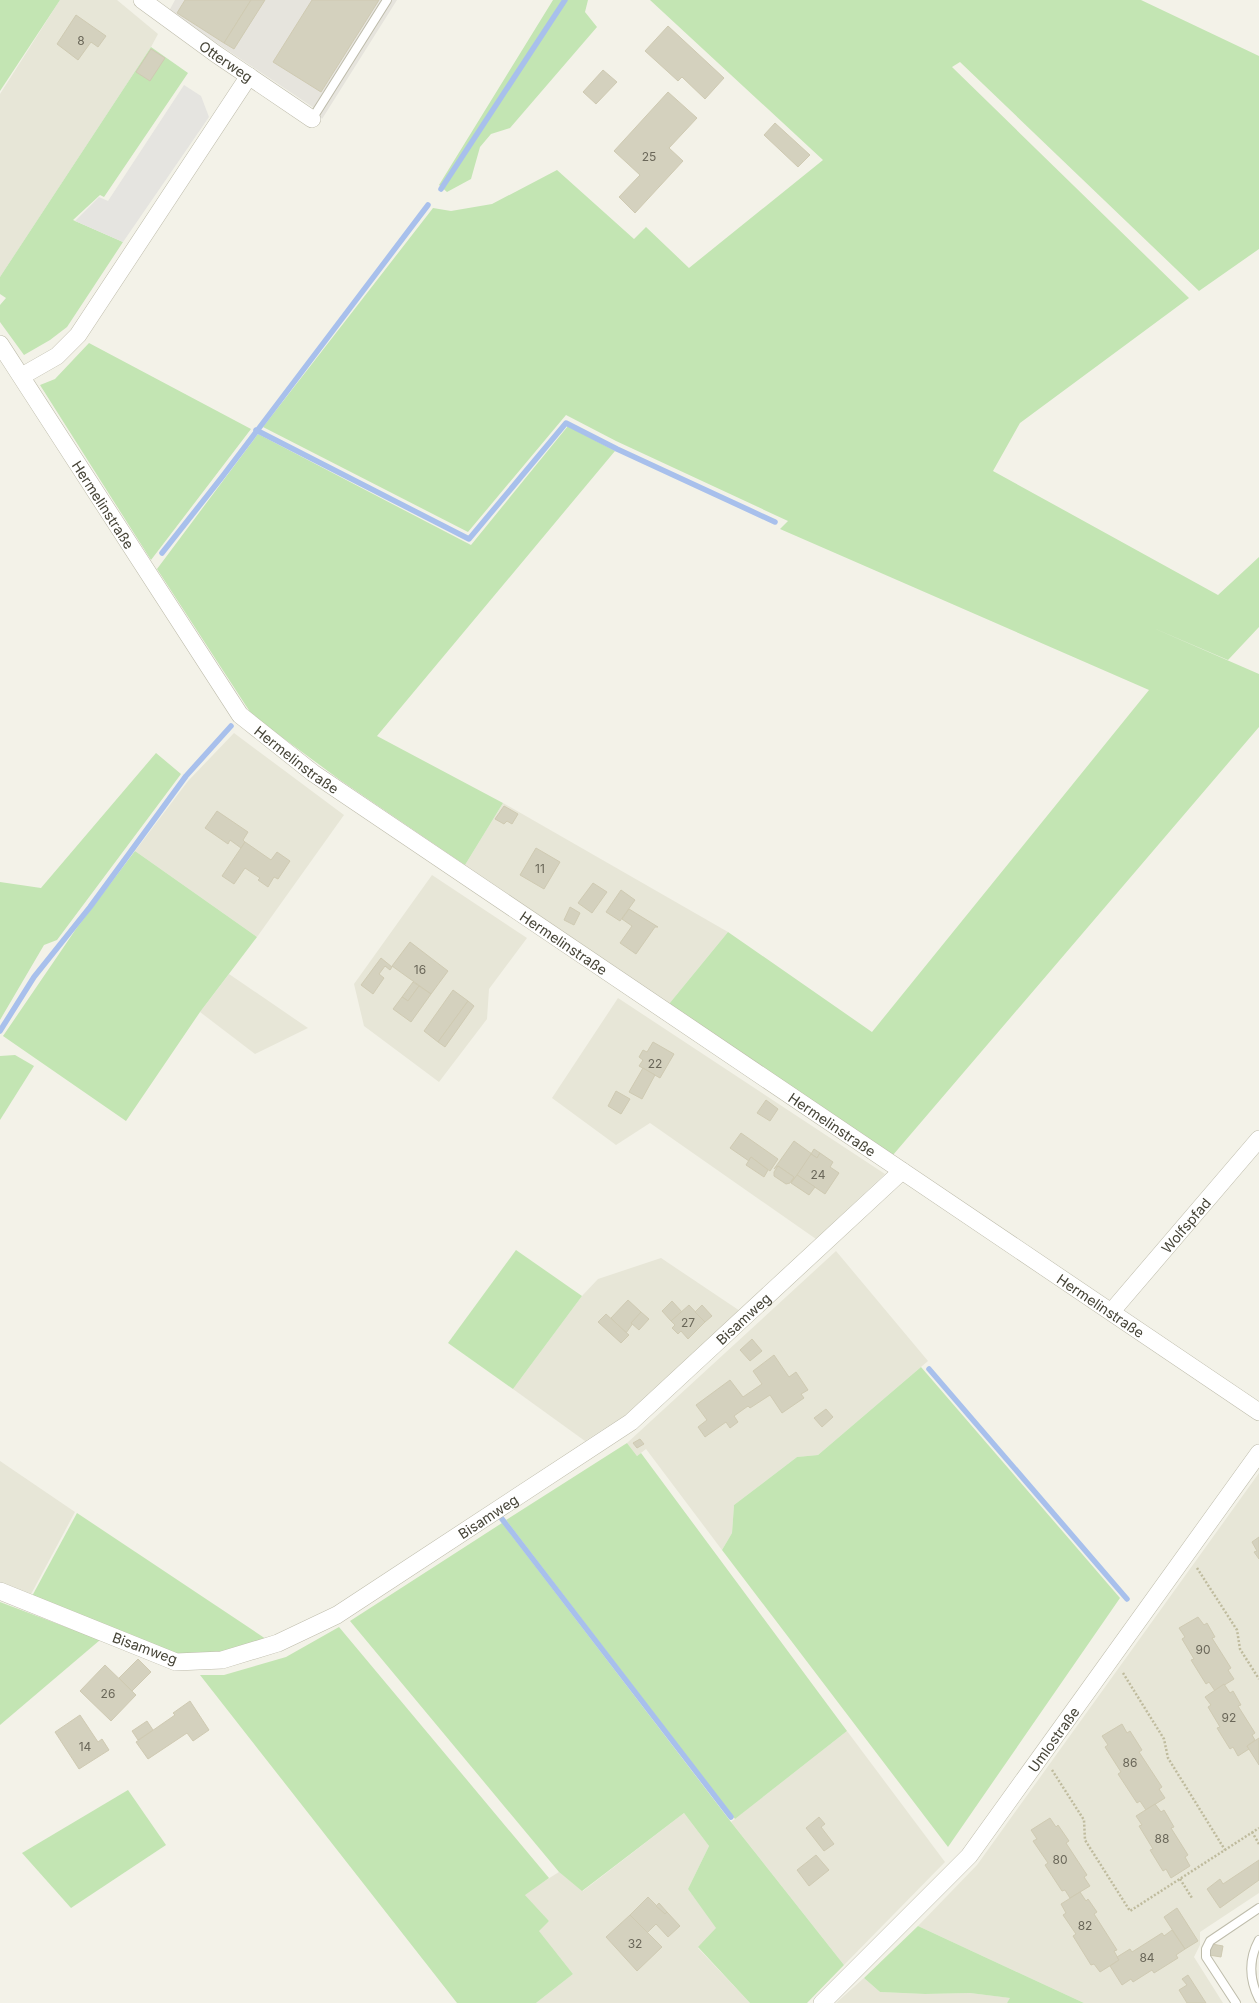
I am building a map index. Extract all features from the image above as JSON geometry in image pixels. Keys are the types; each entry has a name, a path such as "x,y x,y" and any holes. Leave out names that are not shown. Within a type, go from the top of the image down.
{"street":[{"name":"Otterweg","path":"142,0 248,76 312,119"},
{"path":"22,376 57,356 78,335 248,76"},
{"name":"Hermelinstraße","path":"0,344 240,715 313,773 1112,1311 1259,1412"},
{"name":"Wolfspfad","path":"1112,1311 1259,1140"},
{"name":"Bisamweg","path":"0,1591 176,1662 222,1660 278,1643 337,1615 631,1422 902,1171"},
{"name":"Umlostraße","path":"822,2003 969,1856 1259,1454"}],"lane":[{"path":"312,119 387,0"},
{"path":"1235,2002 1206,1957 1206,1949 1210,1940 1259,1908"},
{"path":"1259,1940 1252,1955 1251,1964 1253,1986 1259,1999"}],"path":[{"path":"1187,1553 1237,1630 1240,1649 1259,1679"},
{"path":"1112,1656 1164,1739 1168,1758 1225,1850"},
{"path":"1042,1755 1084,1820 1084,1840 1130,1911 1259,1828"},
{"path":"1252,1832 1259,1844"},
{"path":"1180,1879 1192,1898"}],"shaded area":[{"path":"60,0 117,0 158,34 151,47 0,277 0,94"},
{"path":"175,0 397,0 322,119 314,108 169,11"},
{"path":"184,85 201,96 209,117 123,242 75,221 99,197 108,201"},
{"path":"234,733 344,815 257,937 135,851 188,781"},
{"path":"503,803 728,932 669,1004 465,865"},
{"path":"432,875 527,938 489,989 487,1019 439,1082 364,1026 354,984"},
{"path":"229,974 308,1028 255,1054 200,1012"},
{"path":"618,998 885,1174 816,1239 650,1123 616,1145 552,1098"},
{"path":"836,1251 928,1361 818,1455 797,1457 734,1505 732,1533 722,1550 646,1449 637,1456 627,1443"},
{"path":"661,1258 740,1311 627,1414 585,1441 513,1389 582,1296 598,1279"},
{"path":"0,1461 75,1512 29,1598 0,1585"},
{"path":"1259,1473 1259,1893 1200,1932 1200,1945 1194,1957 1223,2003 1084,2003 918,1926 977,1865"},
{"path":"847,1731 945,1862 844,1965 731,1822"},
{"path":"684,1813 709,1846 688,1889 717,1928 698,1948 750,2003 536,2003 573,1974 538,1930 549,1921 524,1894 559,1872 583,1891"},
{"path":"864,1978 880,1992 925,1994 970,1993 1011,1998 1007,2003 836,2003"}],"green space":[{"path":"0,0 60,0 0,91"},
{"path":"553,0 588,0 585,12 597,27 510,128 491,134 480,147 471,179 447,192 439,185"},
{"path":"650,0 1141,0 1259,56 1259,249 1199,291 960,62 952,67 1189,298 1020,423 993,471 1218,595 1259,557 1259,627 1228,660 1151,627 1259,674 1259,727 893,1155 669,1004 728,932 872,1032 1149,690 780,529 788,521 616,441 566,415 468,532 263,427 433,208 451,211 492,204 557,170 634,239 646,227 689,268 823,160"},
{"path":"151,47 188,73 104,197 100,195 73,220 123,242 67,327 50,340 24,355 0,322 0,305 6,298 0,294 0,277"},
{"path":"89,343 251,429 151,560 40,385 55,379"},
{"path":"568,426 615,451 377,736 503,803 465,865 340,780 252,715 157,569 258,434 471,545"},
{"path":"156,753 181,774 57,940 44,945 0,1020 0,882 41,888"},
{"path":"135,851 257,937 200,1012 126,1121 3,1036 76,929"},
{"path":"15,1055 34,1066 0,1120 0,1056"},
{"path":"516,1250 582,1296 513,1389 448,1343"},
{"path":"921,1367 1120,1598 948,1847 722,1550 732,1533 734,1505 797,1457 818,1455"},
{"path":"627,1443 637,1456 641,1453 847,1731 735,1819 506,1520"},
{"path":"77,1513 266,1639 216,1654 177,1655 31,1598"},
{"path":"502,1523 731,1822 844,1965 807,2003 750,2003 698,1947 716,1928 688,1889 709,1846 684,1813 582,1891 559,1872 350,1621"},
{"path":"0,1602 100,1640 0,1725"},
{"path":"339,1627 549,1878 525,1895 549,1921 539,1931 573,1974 536,2003 457,2003 200,1675 224,1675 286,1657"},
{"path":"128,1790 166,1845 71,1908 22,1853"},
{"path":"918,1926 1084,2003 1007,2003 1010,1998 970,1993 925,1994 880,1992 864,1978"}],"building":[{"path":"185,0 251,0 224,43 177,13"},
{"path":"251,0 265,0 234,49 224,43"},
{"path":"312,0 379,0 321,92 273,62"},
{"path":"76,15 106,36 98,47 91,42 78,60 57,44"},
{"path":"668,26 724,78 705,99 682,77 678,81 645,51"},
{"path":"151,49 165,58 150,81 136,72"},
{"path":"603,70 617,82 596,104 583,92"},
{"path":"668,92 697,118 669,148 683,161 635,213 619,197 640,175 614,151"},
{"path":"775,123 810,155 798,167 764,135"},
{"path":"504,806 518,814 512,824 507,821 504,824 495,819"},
{"path":"217,811 248,832 243,840 245,842 241,848 230,840 228,844 205,828"},
{"path":"245,842 271,860 277,852 290,861 278,879 274,877 268,887 258,880 260,878 245,868 234,884 222,876"},
{"path":"536,848 560,862 544,889 520,875"},
{"path":"593,883 607,892 592,913 578,903"},
{"path":"621,890 635,900 620,921 606,912"},
{"path":"570,907 580,913 574,925 564,920"},
{"path":"629,909 658,927 655,927 636,954 620,943 632,926 622,919"},
{"path":"410,942 448,971 431,994 392,966"},
{"path":"381,958 392,967 390,970 385,966 379,974 384,978 373,994 361,985"},
{"path":"413,982 419,986 408,1001 402,997"},
{"path":"419,986 431,994 411,1022 393,1009 402,997 408,1001"},
{"path":"453,990 468,1001 438,1042 424,1031"},
{"path":"468,1001 474,1006 445,1047 438,1042"},
{"path":"653,1042 674,1054 660,1078 639,1066 643,1060 639,1057 643,1050 647,1052"},
{"path":"643,1068 655,1075 642,1099 629,1092"},
{"path":"616,1091 630,1099 621,1114 608,1106"},
{"path":"766,1100 778,1109 770,1121 757,1113"},
{"path":"741,1133 778,1159 770,1171 751,1157 749,1161 730,1148"},
{"path":"794,1141 812,1154 792,1182 791,1181 794,1177 778,1166 774,1169"},
{"path":"814,1149 820,1153 817,1158 811,1154"},
{"path":"820,1153 833,1162 830,1167 839,1173 825,1194 797,1175 811,1154 817,1158"},
{"path":"751,1157 768,1170 764,1177 746,1165"},
{"path":"778,1166 794,1177 790,1183 786,1184 774,1176 774,1172"},
{"path":"797,1175 815,1187 809,1195 791,1183"},
{"path":"628,1300 641,1312 626,1333 611,1318"},
{"path":"672,1301 682,1312 671,1321 662,1311"},
{"path":"689,1305 705,1322 688,1339 681,1331 678,1334 672,1328 675,1325 671,1321"},
{"path":"702,1305 712,1316 705,1322 695,1312"},
{"path":"641,1312 649,1319 639,1330 631,1323"},
{"path":"606,1314 629,1335 621,1343 598,1322"},
{"path":"752,1339 762,1351 750,1361 740,1350"},
{"path":"774,1355 789,1377 796,1372 808,1390 801,1394 804,1398 782,1413 770,1395 750,1408 748,1406 734,1416 738,1422 730,1428 726,1422 705,1437 698,1427 707,1420 696,1405 730,1380 743,1397 762,1384 753,1371"},
{"path":"826,1409 833,1417 822,1427 814,1418"},
{"path":"640,1439 644,1444 637,1448 633,1443"},
{"path":"1259,1537 1259,1559 1254,1552 1257,1551 1252,1542"},
{"path":"1198,1617 1204,1625 1207,1623 1215,1637 1212,1638 1231,1668 1228,1670 1234,1679 1215,1691 1209,1682 1206,1684 1191,1660 1194,1659 1182,1639 1185,1637 1179,1628"},
{"path":"138,1659 151,1672 132,1691 119,1678"},
{"path":"105,1665 136,1695 111,1721 80,1691"},
{"path":"1224,1684 1230,1693 1233,1691 1241,1705 1238,1706 1255,1733 1252,1735 1255,1740 1247,1746 1249,1749 1238,1756 1233,1747 1230,1749 1217,1728 1220,1727 1208,1707 1211,1705 1205,1697"},
{"path":"190,1701 209,1730 193,1741 187,1733 148,1759 136,1742 175,1715 173,1713"},
{"path":"80,1715 98,1742 102,1739 109,1750 79,1769 55,1732"},
{"path":"147,1721 153,1730 138,1740 132,1731"},
{"path":"1122,1724 1127,1733 1130,1731 1142,1750 1139,1752 1162,1787 1159,1789 1165,1798 1146,1810 1140,1801 1137,1803 1118,1774 1121,1772 1105,1747 1108,1745 1102,1736"},
{"path":"1259,1738 1259,1765 1247,1746"},
{"path":"1155,1804 1161,1812 1164,1810 1174,1827 1171,1828 1188,1855 1185,1857 1190,1866 1171,1878 1166,1869 1163,1871 1150,1850 1153,1849 1139,1826 1142,1825 1136,1816"},
{"path":"819,1817 825,1824 821,1827 834,1844 824,1851 806,1828"},
{"path":"1050,1818 1056,1827 1058,1825 1069,1841 1066,1843 1087,1875 1084,1877 1090,1886 1070,1898 1065,1890 1062,1891 1045,1865 1048,1863 1033,1841 1037,1839 1031,1830"},
{"path":"816,1855 829,1870 809,1886 797,1870"},
{"path":"1259,1860 1259,1880 1220,1908 1207,1889 1220,1879 1223,1884"},
{"path":"1080,1892 1086,1901 1088,1899 1097,1912 1094,1914 1117,1950 1114,1951 1119,1960 1100,1972 1094,1964 1091,1965 1073,1936 1076,1934 1063,1915 1066,1913 1061,1904"},
{"path":"648,1897 665,1914 667,1912 680,1926 668,1937 656,1924 647,1933 630,1915"},
{"path":"659,1903 667,1912 665,1914 656,1906"},
{"path":"1177,1908 1198,1941 1185,1949 1164,1917"},
{"path":"630,1915 662,1947 637,1971 606,1937"},
{"path":"1172,1930 1185,1949 1176,1955 1178,1958 1154,1973 1152,1970 1133,1982 1131,1979 1122,1985 1110,1966 1119,1960 1117,1957 1130,1949 1132,1952 1162,1933 1164,1936"},
{"path":"1212,1944 1223,1946 1221,1957 1209,1955"},
{"path":"1188,1975 1206,2003 1187,2003 1179,1990 1187,1985 1182,1979"}],"waterway":[{"path":"441,189 565,0"},
{"path":"162,553 222,477 428,205"},
{"path":"256,430 469,539 566,423 617,449 775,522"},
{"path":"0,1031 34,977 90,907 186,776 231,726"},
{"path":"929,1369 1127,1599"},
{"path":"502,1519 731,1817"}]}
